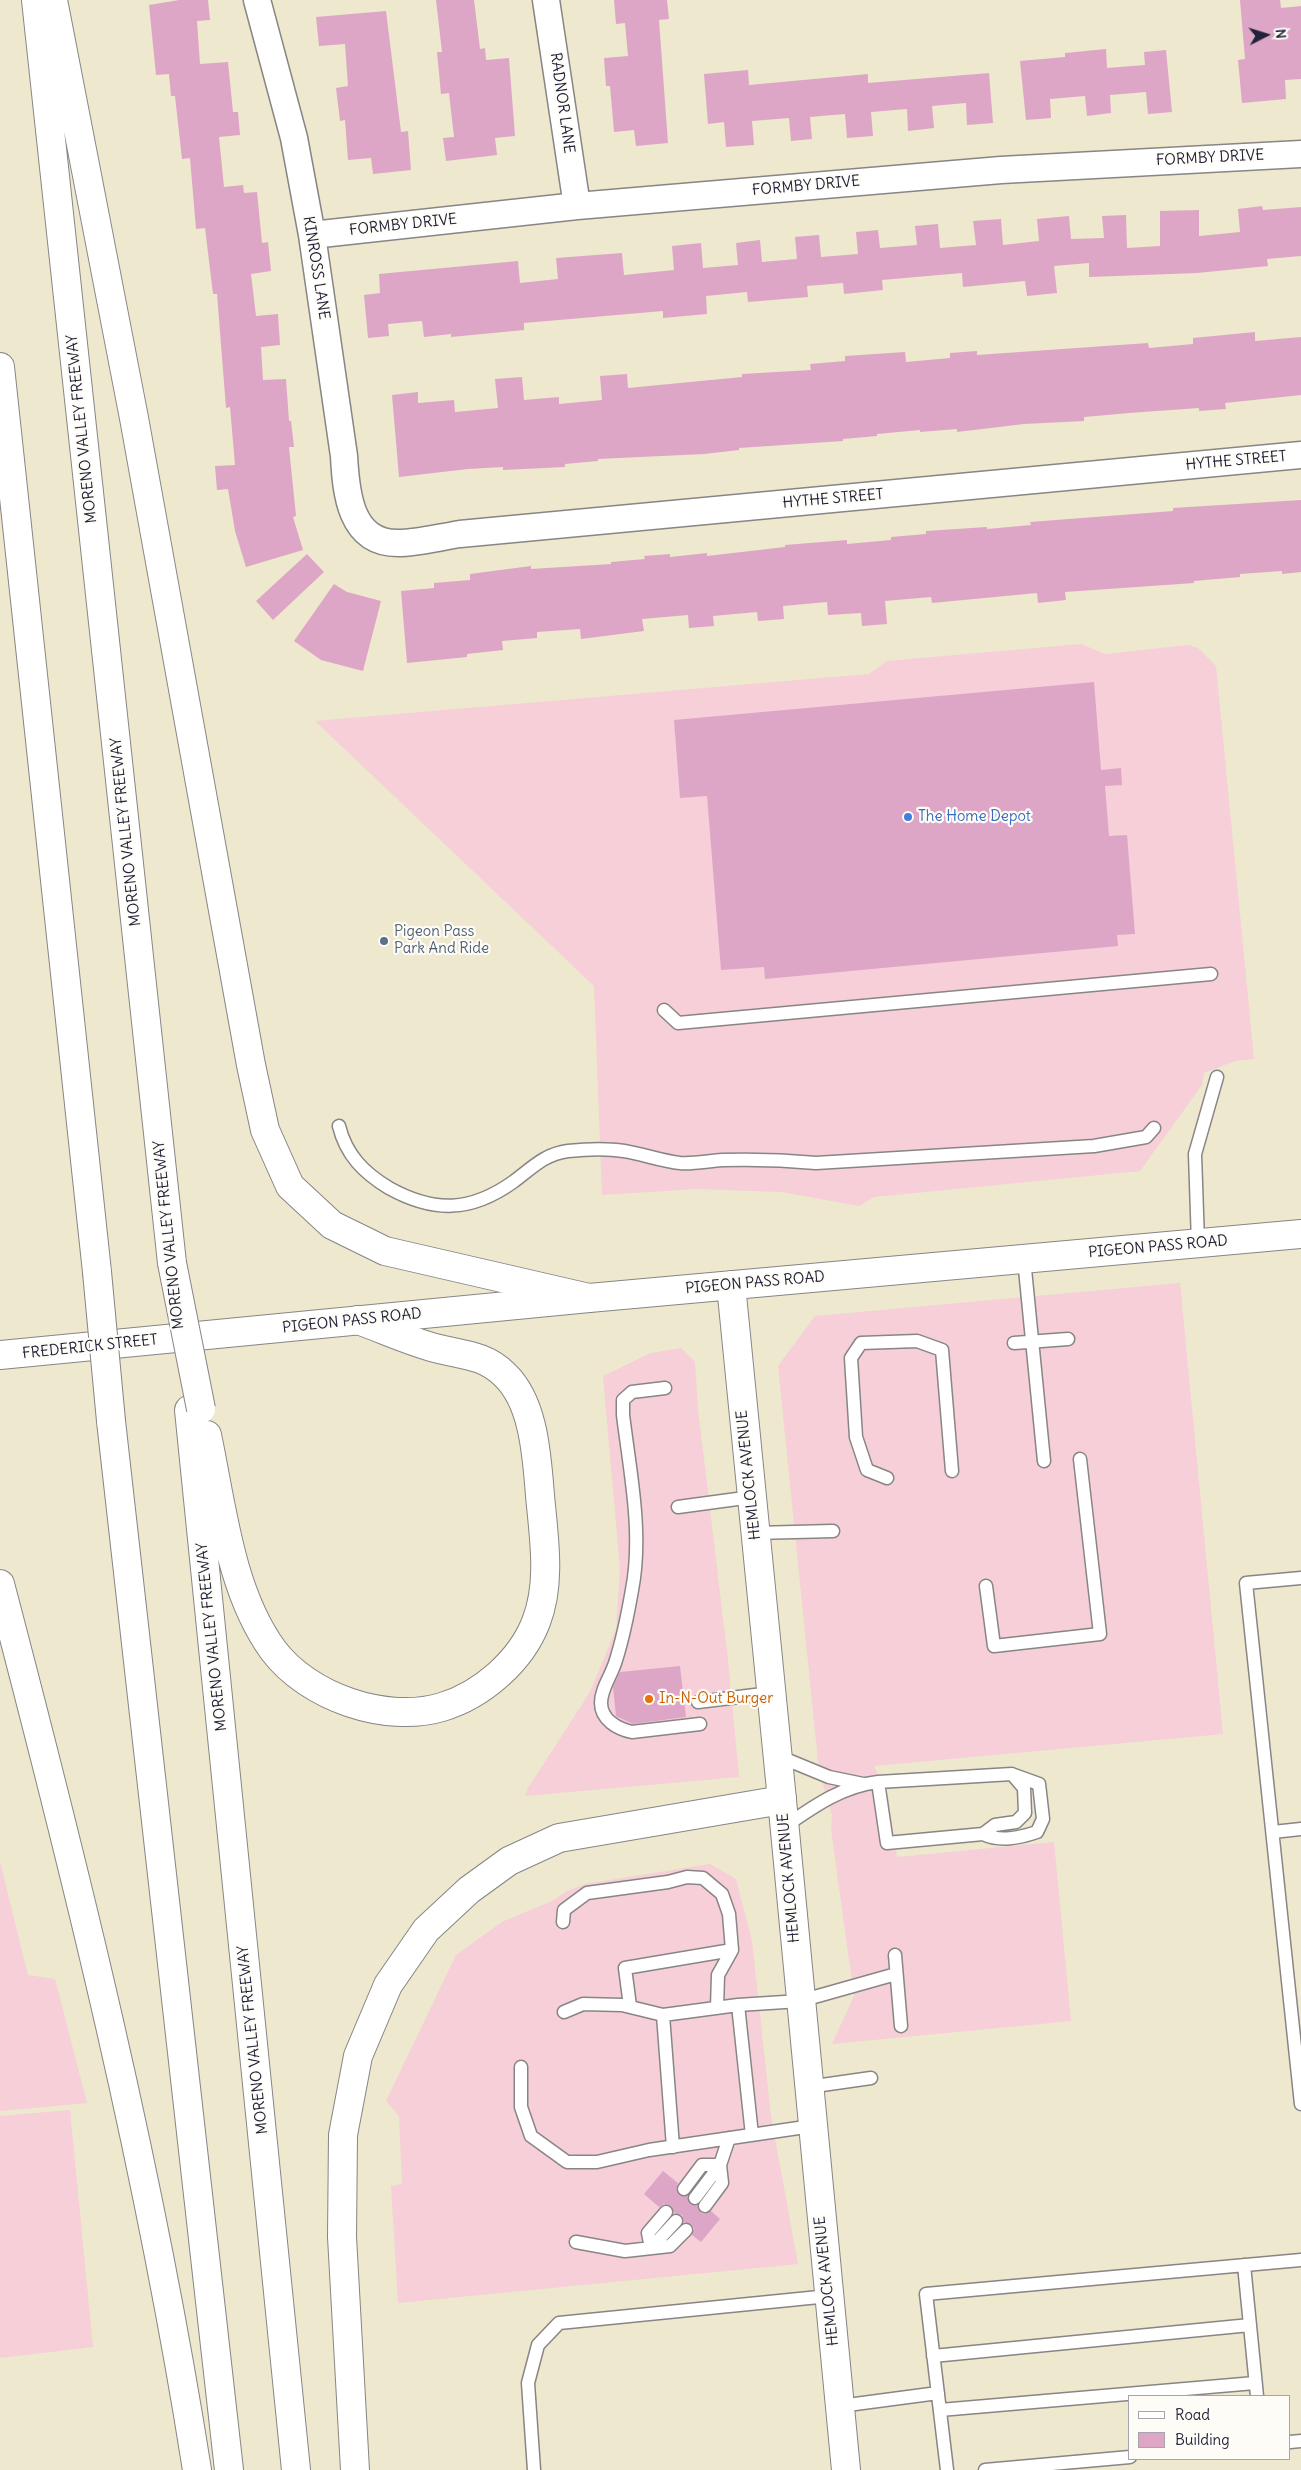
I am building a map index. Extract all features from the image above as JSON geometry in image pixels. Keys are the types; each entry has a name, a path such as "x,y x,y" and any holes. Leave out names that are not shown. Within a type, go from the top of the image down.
{"main road":[{"name":"MORENO VALLEY FREEWAY","path":"36,0 172,1263 195,1410 296,2470"},
{"path":"53,0 134,418 251,1065 265,1130 290,1186 332,1225 384,1251 589,1298"},
{"path":"0,367 97,1272 111,1421 229,2470"},
{"name":"PIGEON PASS ROAD","path":"209,1335 589,1298 1301,1234"},
{"name":"HEMLOCK AVENUE","path":"731,1285 846,2470"},
{"path":"195,1410 244,1598 274,1652 296,1673 316,1688 339,1699 373,1710 412,1712 442,1707 478,1691 501,1673 520,1651 536,1622 543,1595 545,1563 538,1476 529,1417 516,1389 507,1376 492,1363 471,1355 436,1349 358,1320"},
{"name":"FREDERICK STREET","path":"0,1355 209,1335"},
{"path":"0,1584 49,1770 131,2115 185,2397 197,2470"},
{"path":"355,2470 342,2237 343,2135 358,2056 388,1985 426,1930 469,1890 510,1860 559,1838 782,1800"}],"street":[{"name":"KINROSS LANE","path":"257,0 294,138 312,235 344,456 345,491 354,516 367,534"},
{"name":"RADNOR LANE","path":"546,0 577,206"},
{"name":"FORMBY DRIVE","path":"312,235 577,206 1002,170 1301,154"},
{"name":"HYTHE STREET","path":"367,534 382,541 399,543 470,534 1301,455"}],"lane":[{"path":"664,1010 678,1022 1211,974"},
{"path":"1198,1244 1195,1154 1217,1076"},
{"path":"339,1126 342,1140 351,1155 360,1168 374,1179 420,1201 434,1205 455,1207 488,1197 513,1182 537,1162 564,1152 597,1149 624,1151 680,1163 779,1159 816,1163 1094,1146 1146,1137 1154,1128"},
{"path":"1024,1259 1044,1461"},
{"path":"1014,1343 1068,1339"},
{"path":"887,1478 867,1470 856,1437 851,1358 862,1343 917,1341 942,1350 952,1471"},
{"path":"666,1388 632,1392 623,1400 637,1554 632,1590 616,1662 606,1684 601,1703 602,1713 624,1730 632,1732 700,1724"},
{"path":"986,1586 994,1646 1100,1634 1080,1459"},
{"path":"678,1507 752,1497"},
{"path":"755,1533 833,1531"},
{"path":"1301,1578 1246,1583 1301,2104"},
{"path":"698,1702 771,1693"},
{"path":"778,1756 829,1777 863,1784"},
{"path":"784,1827 826,1799 863,1784 878,1782 1012,1774 1039,1784 1043,1819 1037,1832 1026,1836 995,1839 983,1834 887,1843 878,1782"},
{"path":"983,1834 995,1825 1016,1822 1025,1813 1024,1788 1012,1774"},
{"path":"1273,1832 1301,1829"},
{"path":"563,1922 564,1910 586,1893 668,1882 687,1877 702,1878 722,1894 729,1914 732,1950 718,1975 717,2008"},
{"path":"630,2006 625,1968 732,1950"},
{"path":"895,1955 901,2026"},
{"path":"564,2012 583,2004 630,2006 663,2015 738,2005 800,2002 896,1974"},
{"path":"738,2005 752,2135"},
{"path":"663,2015 673,2147"},
{"path":"521,2067 521,2107 531,2136 566,2162 597,2162 673,2147 812,2126"},
{"path":"808,2087 871,2078"},
{"path":"700,2202 722,2183 720,2165 728,2138"},
{"path":"684,2188 702,2165 720,2165"},
{"path":"651,2248 671,2217"},
{"path":"576,2242 625,2251 670,2246 686,2230"},
{"path":"947,2470 926,2294 1301,2260"},
{"path":"1177,2395 1256,2390 1244,2265"},
{"path":"534,2470 528,2382 538,2345 559,2324 829,2296"},
{"path":"933,2356 1250,2325"},
{"path":"840,2406 938,2393"},
{"path":"940,2410 1128,2398"},
{"path":"985,2470 1128,2457"}],"shaded area":[{"path":"1081,644 1105,654 1188,645 1198,648 1216,666 1254,1059 1235,1061 1204,1073 1202,1085 1140,1171 874,1197 859,1206 782,1192 696,1189 602,1195 594,986 315,721 869,674 887,661"},
{"path":"1180,1283 1223,1734 874,1766 888,1796 897,1857 1054,1842 1071,2021 832,2044 854,1996 831,1829 832,1815 819,1771 778,1366 815,1316"},
{"path":"681,1348 695,1362 698,1409 728,1660 739,1777 525,1796 528,1788 590,1692 616,1629 620,1569 603,1376 651,1353"},
{"path":"0,1862 28,1975 55,1979 87,2103 0,2111"},
{"path":"710,1864 736,1879 752,1941 771,2116 798,2264 398,2303 391,2186 402,2184 399,2116 386,2101 456,1955 502,1922 554,1900 565,1892 585,1884"},
{"path":"70,2110 93,2347 0,2358 0,2116"}],"building":[{"path":"179,0 208,0 210,20 197,21 200,64 228,62 233,112 238,112 240,135 219,137 224,187 243,185 244,193 257,192 262,243 268,242 271,271 251,274 256,316 278,314 280,345 261,347 263,380 286,379 289,421 291,421 294,447 289,447 296,516 293,517 303,550 246,567 235,531 228,489 217,490 215,466 235,465 230,407 226,408 217,294 213,294 205,228 196,229 190,158 182,159 175,96 171,96 169,74 156,75 149,5"},
{"path":"436,0 474,0 480,49 485,48 486,60 509,58 515,136 495,138 497,155 446,161 443,138 454,137 449,93 441,94 437,52 442,52"},
{"path":"614,0 667,0 669,19 659,20 668,143 636,146 634,130 614,132 610,86 606,86 604,58 628,56 625,23 616,24"},
{"path":"1240,0 1280,0 1281,8 1301,6 1301,79 1285,80 1286,99 1242,103 1238,60 1245,59"},
{"path":"386,11 401,132 408,131 411,170 373,174 371,158 348,160 345,120 340,121 336,88 348,86 345,44 319,46 316,17"},
{"path":"1106,49 1107,68 1145,65 1144,52 1166,50 1172,112 1148,114 1146,92 1110,95 1111,113 1087,116 1085,96 1050,99 1051,118 1026,120 1020,61 1065,57 1065,53"},
{"path":"748,70 749,85 868,74 868,83 989,73 993,123 967,125 966,103 932,106 934,128 908,131 907,109 871,112 873,136 847,138 845,114 810,117 812,139 791,141 789,118 752,121 754,145 726,147 724,122 708,124 704,74"},
{"path":"1262,206 1263,210 1301,207 1301,256 1267,259 1268,266 1197,273 1089,277 1089,263 1054,266 1057,293 1027,296 1025,281 963,287 962,273 882,280 883,290 844,294 843,283 807,286 808,297 748,302 747,292 706,296 707,314 663,318 663,311 524,323 524,330 451,337 451,334 424,337 422,321 388,324 389,336 368,338 364,295 380,293 379,274 518,261 520,283 558,279 556,258 622,253 624,275 674,270 672,246 701,243 703,268 738,265 736,243 760,240 762,262 797,259 795,237 819,235 821,257 858,254 856,232 878,230 880,248 917,245 915,226 938,224 940,248 976,245 973,221 1001,219 1003,245 1039,241 1037,219 1069,216 1071,239 1104,238 1102,216 1126,215 1127,248 1160,246 1160,211 1199,210 1199,236 1240,232 1238,209"},
{"path":"1255,332 1255,341 1301,337 1301,395 1225,403 1226,409 1199,411 1199,408 1129,413 1084,417 1084,421 1024,424 957,432 957,429 920,432 920,430 877,434 877,436 843,439 843,441 739,448 739,450 704,454 598,459 598,461 565,464 565,467 503,470 503,467 468,469 399,477 392,395 418,392 418,403 454,400 455,412 498,408 495,379 522,377 524,400 559,397 559,404 602,400 600,376 627,374 628,388 742,377 742,374 811,370 810,364 845,361 845,356 905,352 906,362 950,358 950,353 977,351 977,355 1148,343 1149,348 1193,344 1193,338"},
{"path":"1301,500 1301,572 1282,574 1282,571 1240,574 1240,577 1194,581 1194,583 1065,592 1066,600 1038,603 1037,593 932,603 931,597 885,601 887,624 862,626 861,613 828,615 827,602 783,606 784,619 758,621 757,612 713,616 714,626 689,628 688,615 642,619 644,631 581,639 580,629 537,632 537,638 502,641 503,650 467,654 467,657 407,663 401,591 434,588 434,583 470,580 470,574 531,566 531,569 611,564 611,562 645,559 644,556 670,554 670,557 707,553 707,556 785,547 785,545 847,540 847,544 891,540 891,537 926,534 926,531 987,527 987,529 1031,525 1030,522 1173,511 1173,508"},
{"path":"307,554 324,572 273,620 256,601"},
{"path":"334,584 347,592 381,601 363,671 321,660 294,641"},
{"name":"The Home Depot","path":"1094,682 1101,770 1121,768 1122,785 1105,786 1109,836 1127,835 1135,934 1117,935 1118,946 765,979 764,967 721,970 707,796 680,798 674,720"},
{"name":"In-N-Out Burger","path":"680,1666 686,1717 633,1724 616,1716 613,1687 620,1672"},
{"path":"663,2171 678,2183 676,2189 679,2195 687,2196 690,2204 697,2206 701,2213 705,2214 711,2211 720,2219 701,2242 692,2235 694,2228 692,2225 684,2222 682,2215 674,2213 671,2206 664,2204 659,2207 644,2194"}],"place":[{"name":"The Home Depot","path":"908,817"},
{"name":"Pigeon Pass Park And Ride","path":"384,941"},
{"name":"In-N-Out Burger","path":"649,1699"}]}
